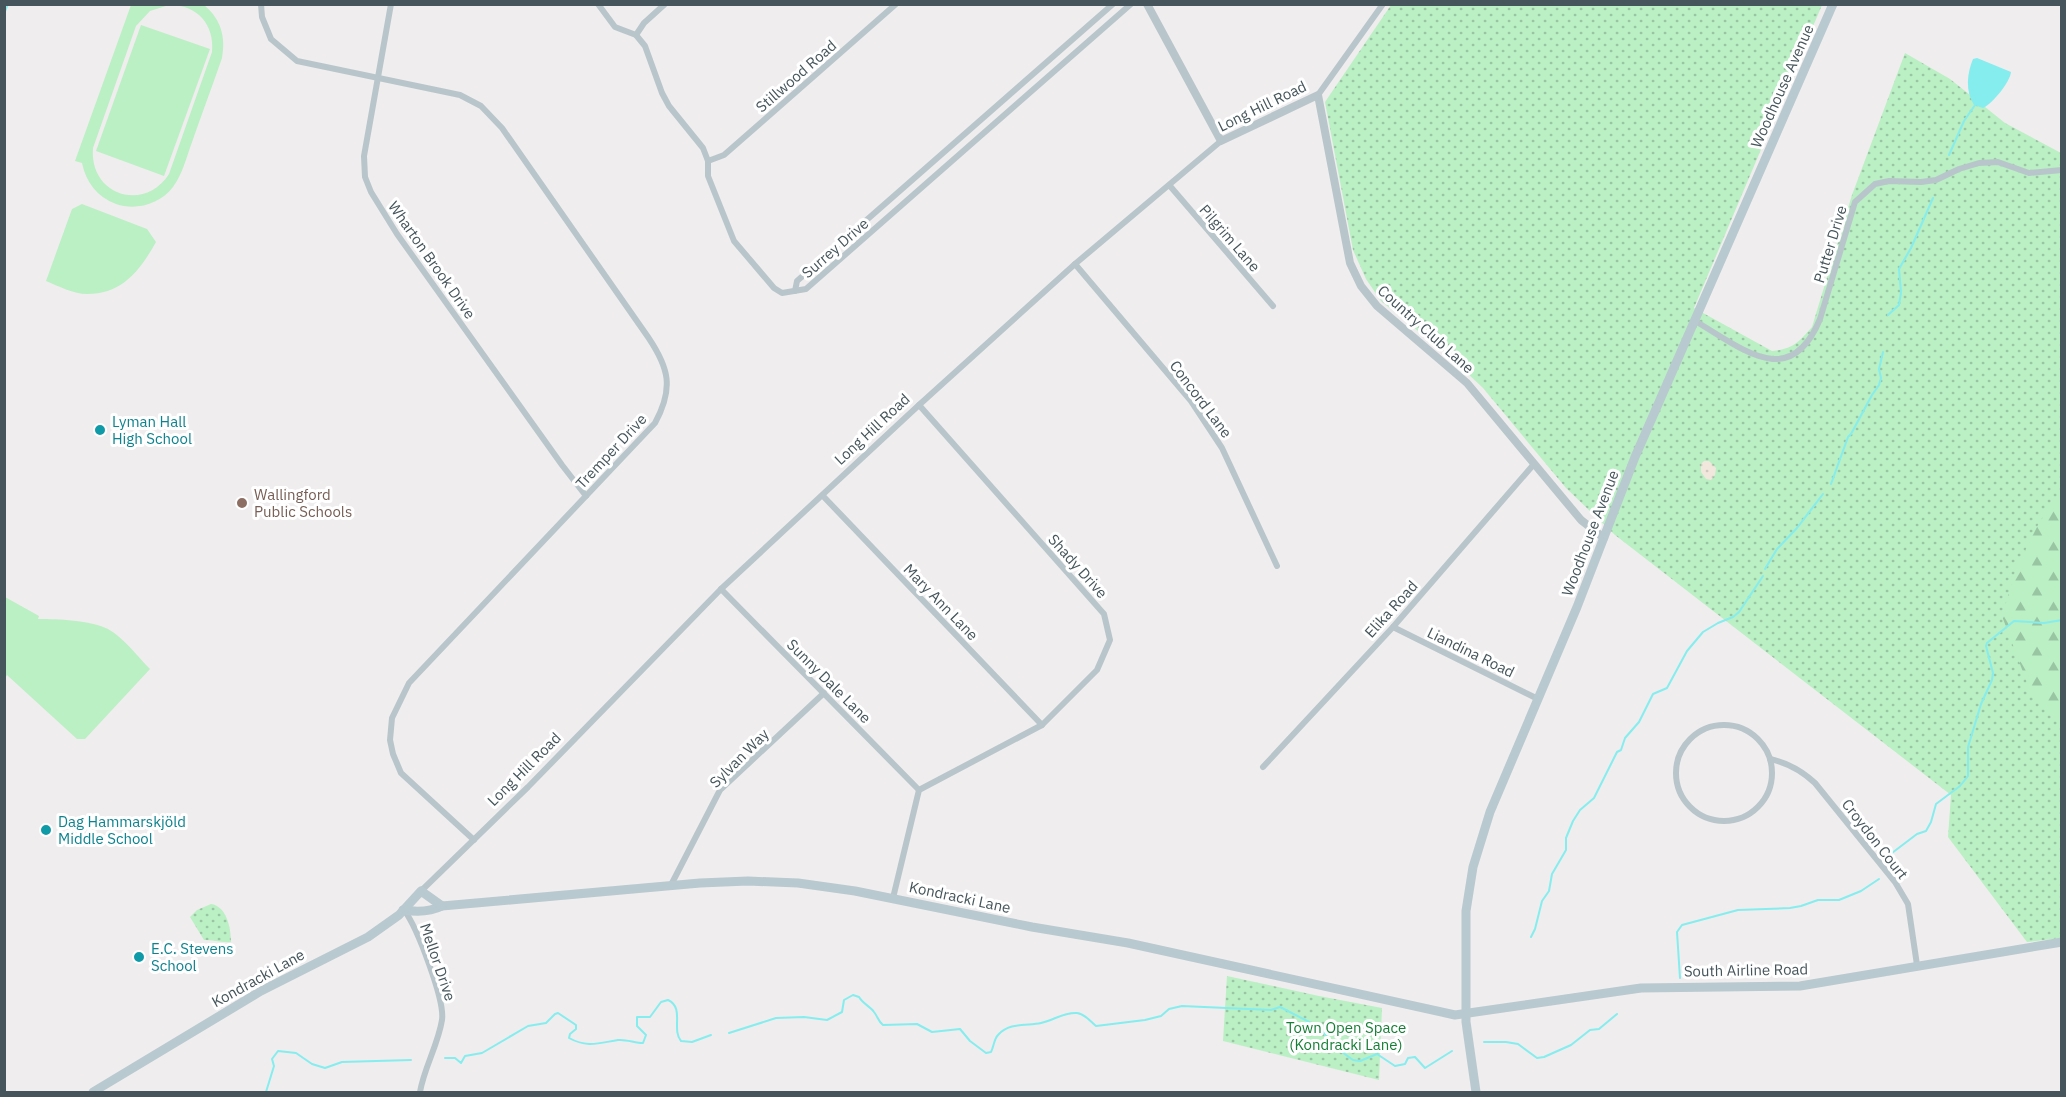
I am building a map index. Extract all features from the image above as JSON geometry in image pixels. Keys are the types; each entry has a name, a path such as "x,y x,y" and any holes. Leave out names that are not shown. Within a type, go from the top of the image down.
{"main road":[{"name":"Woodhouse Avenue","path":"1476,1092 1465,1014 1466,911 1473,867 1490,812 1635,458 1833,4"},
{"name":"Kondracki Lane","path":"93,1092 261,991 368,937 403,910 419,911 442,906 734,881 783,882 840,888 1032,927 1156,949 1444,1013 1465,1014"},
{"path":"421,891 442,906"},
{"name":"Long Hill Road","path":"403,910 421,891"},
{"name":"South Airline Road","path":"1465,1014 1641,988 1800,986 2061,942"}],"street":[{"name":"Tremper Drive","path":"261,4 262,17 271,39 297,61 460,95 472,100 487,111 502,128 665,365 667,394 661,412 646,434 409,683 394,713 390,740 401,773 474,840"},
{"name":"Wharton Brook Drive","path":"391,4 364,156 365,177 371,192 404,243 586,496"},
{"path":"598,4 615,27 636,35 645,46 669,106 703,148 708,160 708,176 734,241 774,288 782,293 795,291"},
{"path":"636,35 644,23 665,4"},
{"name":"Stillwood Road","path":"708,160 723,155 896,4"},
{"name":"Surrey Drive","path":"1113,4 797,281 795,291 806,290 1131,4"},
{"path":"1147,4 1221,141"},
{"name":"Long Hill Road","path":"421,891 721,589 919,405 1076,264 1221,141 1318,95 1383,4"},
{"name":"Country Club Lane","path":"1318,95 1350,263 1361,286 1377,306 1467,384 1581,520 1604,538"},
{"name":"Putter Drive","path":"1695,321 1767,360 1793,356 1804,348 1817,327 1855,202 1875,184 1889,181 1936,180 1979,163 1998,162 2029,172 2061,170"},
{"name":"Pilgrim Lane","path":"1170,186 1273,306"},
{"name":"Concord Lane","path":"1076,264 1191,401 1222,448 1277,566"},
{"name":"Shady Drive","path":"919,405 1104,614 1110,640 1097,670 1042,725 919,790"},
{"name":"Elika Road","path":"1263,767 1393,627 1534,464"},
{"name":"Mary Ann Lane","path":"823,496 1042,725"},
{"name":"Sunny Dale Lane","path":"721,589 919,790"},
{"name":"Liandina Road","path":"1393,627 1538,699"},
{"name":"Sylvan Way","path":"671,885 720,790 824,693"},
{"path":"1722,725 1746,730 1761,742 1770,759 1771,784 1767,795 1750,814 1738,819 1713,820 1701,816 1683,799 1677,787 1675,775 1681,750 1693,736 1709,727 1722,725"},
{"name":"Croydon Court","path":"1770,759 1800,770 1815,783 1895,882 1908,904 1917,965"},
{"path":"893,898 919,790"},
{"name":"Mellor Drive","path":"403,910 413,925 438,992 442,1012 441,1024 420,1092"}],"green space":[{"path":"131,5 204,5 215,16 221,29 222,58 184,167 173,187 155,202 132,207 109,201 93,188 82,163 75,161","holes":["169,5 188,8 202,18 210,33 212,52 169,174 158,186 146,193 133,195 120,193 109,187 100,177 94,164 93,148 136,26 150,11"]},
{"path":"1391,5 1822,5 1694,308 1772,351 1785,349 1795,344 1812,327 1852,195 1905,53 1950,79 2005,123 2061,153 2061,938 2027,942 1948,837 1951,795 1615,535 1566,488 1483,388 1449,356 1381,301 1366,279 1353,250 1325,102"},
{"path":"141,25 210,49 164,176 96,151"},
{"path":"82,204 147,229 156,242 137,271 120,285 100,293 77,293 46,281 72,209"},
{"path":"2061,495 2061,719 2053,715 2032,696 2002,616 2016,569 2040,521"},
{"path":"5,597 39,616 38,619 83,622 108,629 125,642 150,669 85,739 77,739 7,675 5,678"},
{"path":"211,904 224,913 229,925 231,942 204,940 190,917 197,910"},
{"name":"Town Open Space (Kondracki Lane)","path":"1227,976 1382,1008 1379,1080 1223,1041"}],"sand":[{"path":"1709,461 1716,468 1711,480 1706,479 1701,472 1701,464"}],"water":[{"path":"1977,58 2011,72 2000,92 1983,108 1974,105 1968,88 1971,64 1973,59"}],"waterway":[{"path":"4,14 8,4"},
{"path":"1949,155 1964,121 1975,105"},
{"path":"1888,315 1899,305 1901,292 1899,269 1933,198"},
{"path":"1831,484 1848,437 1879,385 1881,378 1879,369 1883,352"},
{"path":"1765,569 1777,549 1797,528 1823,494"},
{"path":"1531,937 1542,901 1549,891 1552,874 1566,850 1566,838 1573,821 1580,810 1594,798 1617,752 1621,750 1625,738 1639,722 1653,694 1667,688 1687,651 1703,632 1739,612 1763,576"},
{"path":"1888,856 1917,834 1926,831 1936,804 1960,786 1968,776 1968,747 1981,704 1992,680 1993,673 1987,643 2014,621 2044,623 2062,620"},
{"path":"1680,978 1677,932 1682,925 1738,910 1790,908 1818,900 1839,900 1861,891 1879,879"},
{"path":"729,1033 776,1018 804,1017 827,1020 842,1012 844,1000 853,995 859,997 883,1025 917,1024 932,1032 960,1029 970,1041 986,1053 991,1052 998,1035 1013,1026 1041,1023 1072,1013 1085,1016 1096,1026 1145,1020 1161,1016 1169,1009 1182,1006 1271,1010 1280,1007 1319,1027 1335,1047 1353,1060 1360,1061 1377,1054 1395,1066 1405,1064 1408,1058 1415,1057 1425,1068 1452,1051"},
{"path":"445,1058 455,1058 461,1063 465,1056 482,1053 528,1026 546,1023 558,1013 576,1025 576,1029 569,1038 575,1041 593,1044 621,1040 643,1043 646,1035 637,1026 637,1017 650,1017 661,1002 668,1000 676,1008 677,1031 681,1041 692,1042 711,1035"},
{"path":"1484,1042 1518,1044 1537,1058 1544,1057 1571,1045 1590,1030 1599,1029 1617,1014"},
{"path":"266,1092 274,1066 272,1059 278,1051 296,1053 312,1064 325,1068 342,1062 411,1060"}],"place":[{"name":"Lyman Hall High School","path":"100,430"},
{"name":"Wallingford Public Schools","path":"242,503"},
{"name":"Dag Hammarskjöld Middle School","path":"46,830"},
{"name":"E.C. Stevens School","path":"139,957"}]}
